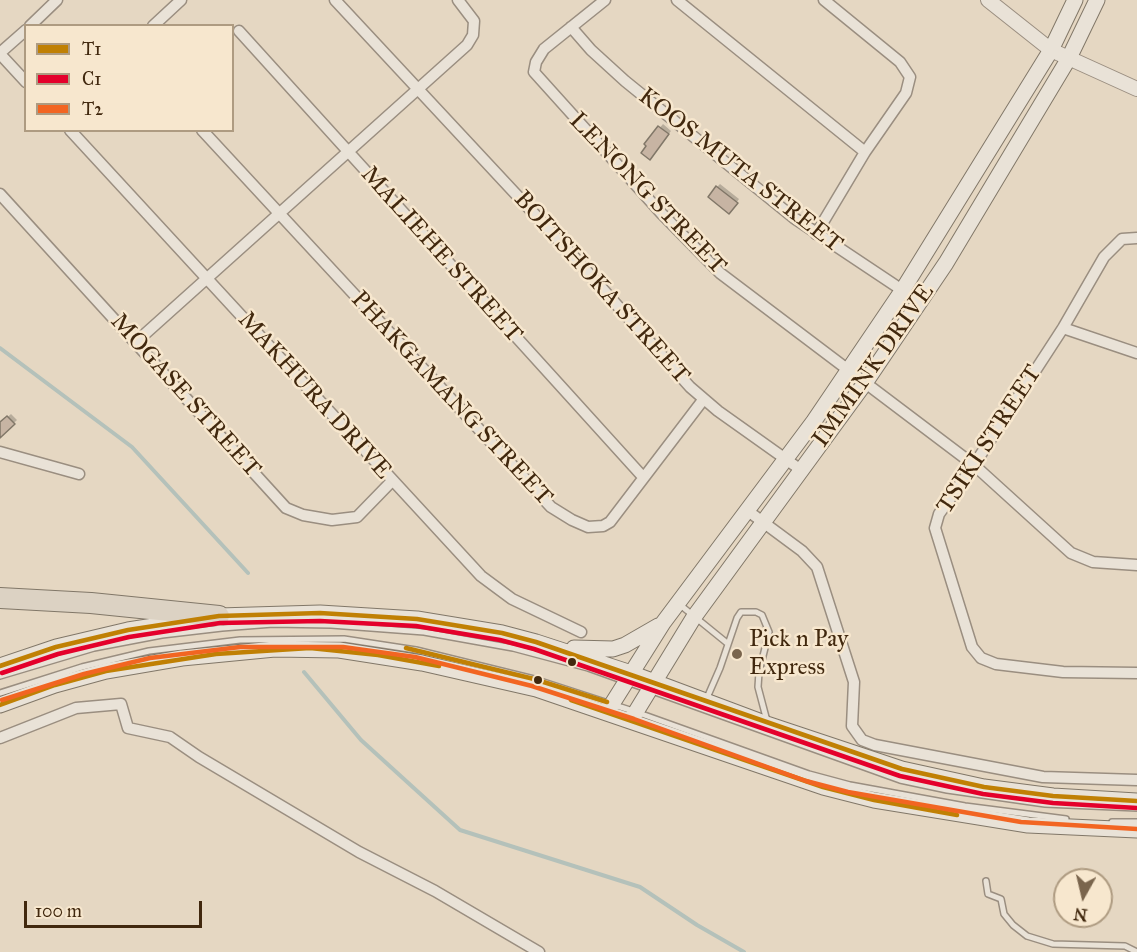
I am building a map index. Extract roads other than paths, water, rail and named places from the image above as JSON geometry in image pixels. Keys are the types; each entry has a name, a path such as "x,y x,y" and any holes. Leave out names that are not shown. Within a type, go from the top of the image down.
{"highway":[{"path":"0,598 91,603 219,616"}],"main road":[{"name":"IMMINK DRIVE","path":"610,708 627,677 663,623 786,459 902,291 1051,50 1075,0"},
{"name":"IMMINK DRIVE","path":"634,716 694,617 765,523 920,302 1069,58 1097,0"},
{"path":"0,666 56,647 128,630 219,616 320,612 390,617 454,624 536,642 589,650 613,649 625,645 663,623"},
{"path":"536,642 652,686 705,701 902,769 940,778 1053,796 1137,801"},
{"path":"0,705 55,685 106,671 216,654 310,648 378,655 536,689 610,708 823,787 874,800 1028,825 1136,830"}],"street":[{"path":"32,24 57,0"},
{"path":"155,24 181,0"},
{"name":"BOITSHOKA STREET","path":"335,0 703,400 801,470"},
{"path":"136,342 471,39 474,21 458,0"},
{"name":"LENONG STREET","path":"604,0 539,55 535,66 537,77 704,258 848,371 975,465 1080,558 1105,564 1137,565"},
{"path":"677,0 865,152"},
{"path":"816,234 865,152 906,93 910,77 900,62 824,0"},
{"path":"988,0 1051,50 1137,89"},
{"name":"KOOS MUTA STREET","path":"571,27 591,50 625,81 816,234 920,302"},
{"name":"MALIEHE STREET","path":"239,31 643,477"},
{"path":"24,32 0,54 24,80"},
{"name":"MAKHURA DRIVE","path":"72,132 391,482 493,587 581,632"},
{"name":"PHAKGAMANG STREET","path":"204,132 560,514 588,526 603,526 620,511 643,477 703,400"},
{"name":"MOGASE STREET","path":"0,194 269,489 294,513 332,520 357,517 391,482"},
{"name":"TSIKI STREET","path":"1137,238 1122,239 1104,257 1063,328 975,465 939,514 935,528 975,652 990,663 1063,672 1137,673"},
{"path":"1063,328 1137,353"},
{"path":"0,452 79,474"},
{"path":"748,511 802,551 817,567 854,682 852,726 862,740 886,747 1042,777 1137,780"},
{"path":"0,738 76,708 121,704 128,728 170,737 199,757 359,852 435,891 539,952"}],"lane":[{"path":"678,603 727,643"},
{"path":"705,701 741,612 748,610 762,615 769,632 759,672 758,687 767,724"},
{"path":"0,676 94,648 150,637 273,624 380,627 468,639 627,677"},
{"path":"0,693 82,667 149,651 240,640 313,638 344,639 416,650 534,679 610,708"},
{"path":"652,686 900,780 947,790 1045,804 1137,808"},
{"path":"986,881 988,894 1001,899 1004,914 1027,936 1053,944 1125,946 1137,952"}],"waterway":[{"path":"0,348 132,447 248,573"},
{"path":"304,672 361,740 460,830 640,887 697,925 744,952"}],"place":[{"name":"Pick n Pay Express","path":"737,654"}]}
